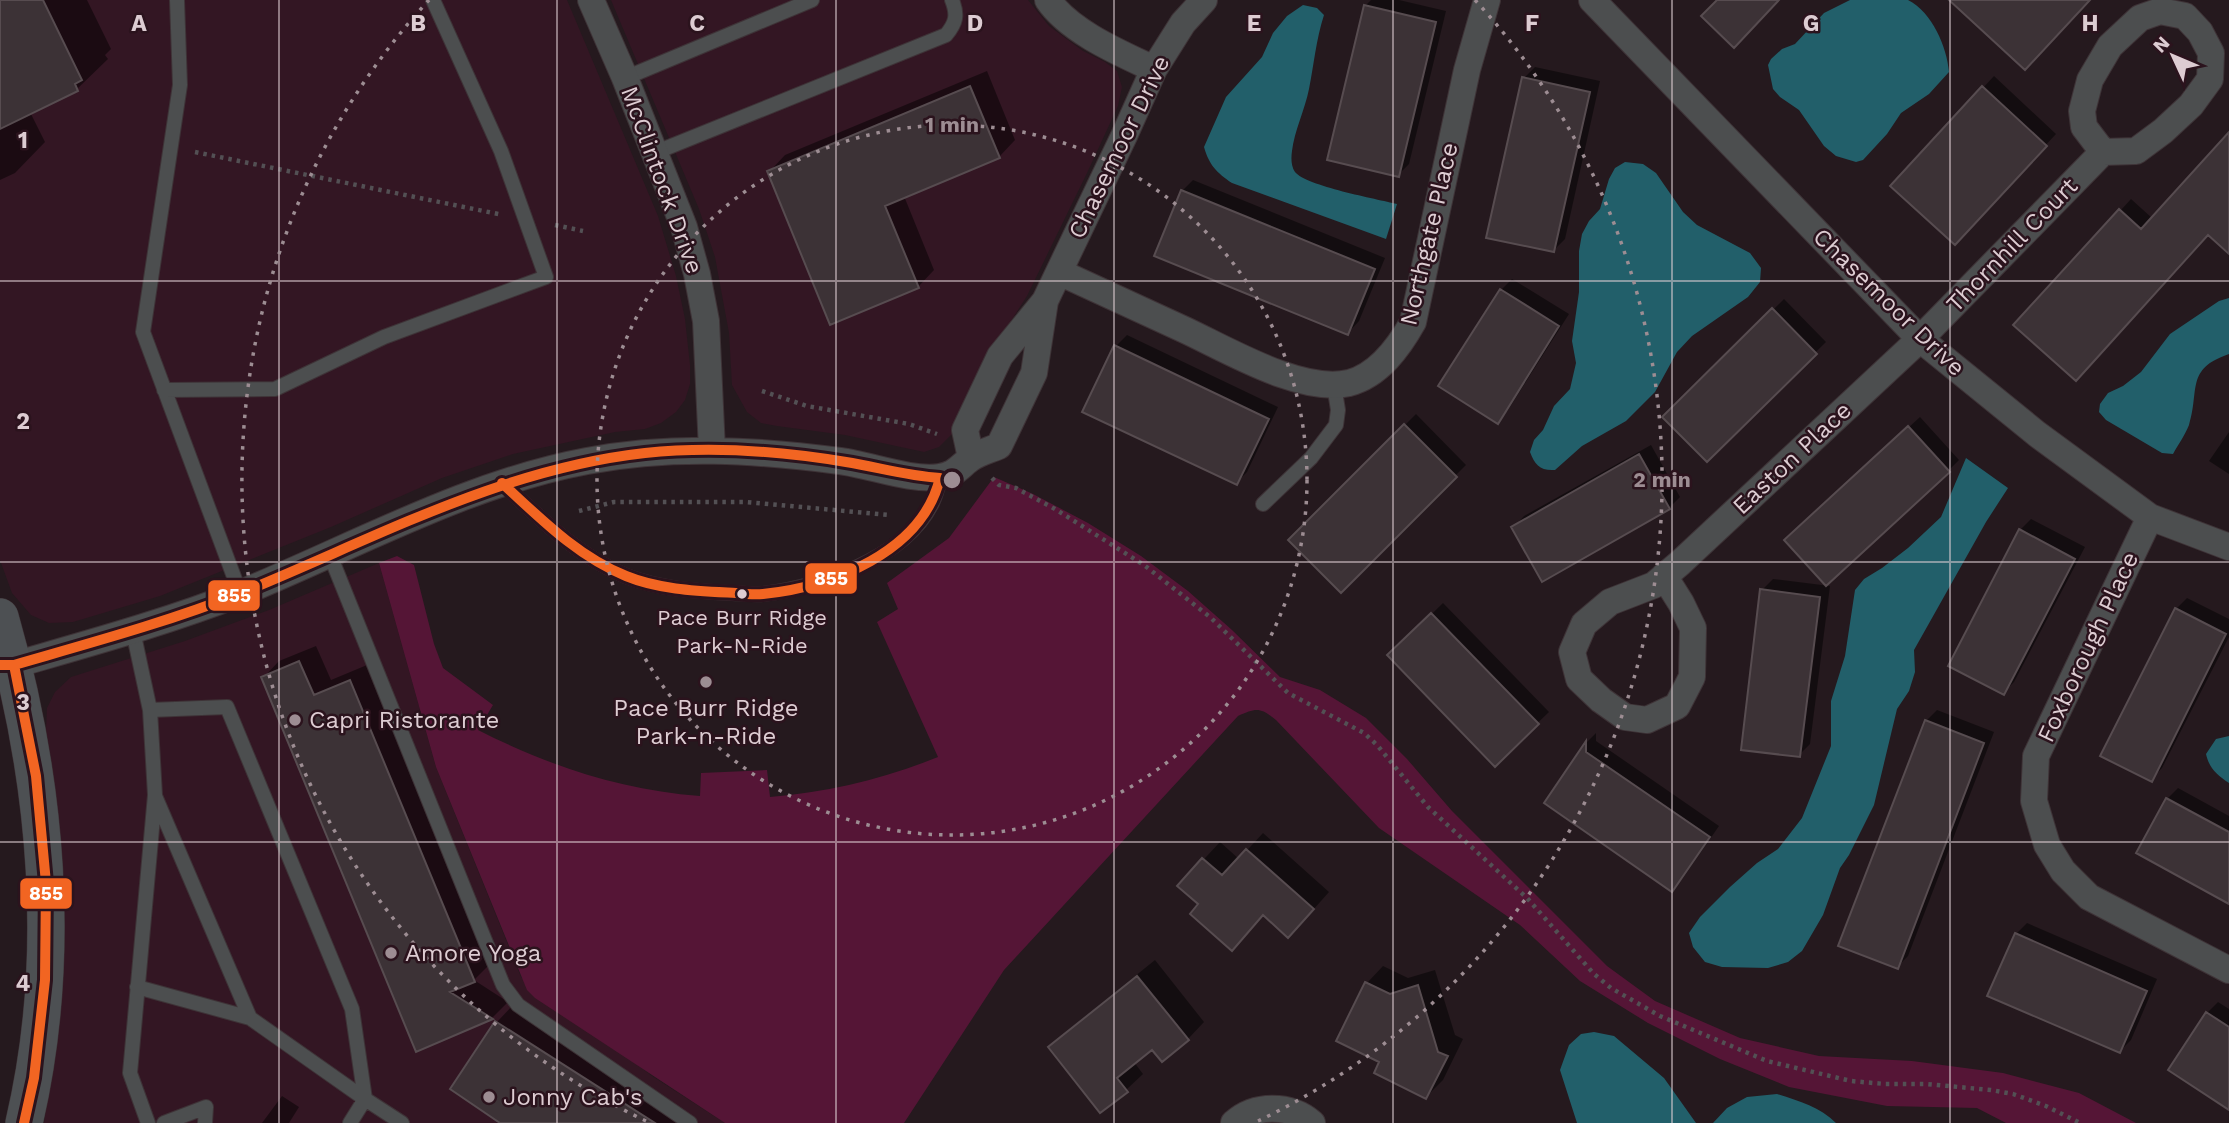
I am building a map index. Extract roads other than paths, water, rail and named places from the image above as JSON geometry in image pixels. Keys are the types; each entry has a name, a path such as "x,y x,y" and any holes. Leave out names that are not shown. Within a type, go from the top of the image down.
{"street":[{"name":"McClintock Drive","path":"591,0 684,226 697,274 706,321 712,450"},
{"path":"1048,0 1065,17 1091,36 1154,69"},
{"name":"Chasemoor Drive","path":"1045,301 1034,373 999,446 971,458 965,430 1000,356 1045,301 1154,69 1176,33 1204,0"},
{"name":"Northgate Place","path":"1059,272 1279,374 1308,382 1334,385 1351,382 1369,373 1402,342 1413,322 1467,70 1488,0"},
{"name":"Chasemoor Drive","path":"1598,2 1920,339 2037,434 2150,517 2229,547"},
{"path":"2160,12 2185,16 2200,32 2211,53 2210,79 2191,105 2136,151 2103,152 2084,127 2082,111 2090,80 2110,46 2140,18 2160,12"},
{"name":"Thornhill Court","path":"1920,339 2103,152"},
{"name":"Easton Place","path":"1664,576 1693,628 1692,677 1677,706 1647,720 1625,718 1579,680 1572,652 1584,624 1610,602 1654,585 1920,339"},
{"path":"5,669 133,631 240,593 502,483 588,461 646,453 712,450 783,453 848,462 919,477 940,478 958,471 971,458"},
{"name":"Foxborough Place","path":"2150,517 2036,756 2034,801 2047,845 2063,872 2090,897 2229,970"},
{"path":"0,617 5,669 36,776 46,883 46,980 34,1078 24,1123"},
{"path":"1234,1123 1241,1116 1264,1108 1287,1110 1312,1123"}],"lane":[{"path":"177,0 180,85 143,332 240,593"},
{"path":"164,390 275,389 384,337 546,276 501,151 433,0"},
{"path":"625,78 812,0"},
{"path":"654,153 946,35 955,24 953,0"},
{"path":"1263,504 1311,458 1336,425 1338,410 1334,385"},
{"path":"502,483 573,546 626,576 655,585 761,594 819,582 862,565 897,544 932,503 940,478"},
{"path":"330,555 503,985 518,1005 690,1123"},
{"path":"133,631 150,710 155,795 130,1073 148,1123"},
{"path":"150,710 227,707 352,1009 365,1099 350,1123"},
{"path":"155,795 250,1018"},
{"path":"137,987 250,1018 402,1123"},
{"path":"164,1123 206,1107 205,1123"}],"water":[{"path":"1850,0 1908,0 1917,6 1937,31 1949,72 1929,94 1901,113 1887,134 1863,160 1856,162 1836,156 1824,146 1799,110 1773,89 1768,65 1782,49 1795,44 1824,13"},
{"path":"1303,5 1317,8 1324,15 1307,97 1293,144 1293,167 1295,172 1313,182 1397,204 1386,239 1232,183 1214,168 1208,159 1204,147 1226,97 1262,57 1273,33 1287,16"},
{"path":"1625,162 1643,164 1656,173 1683,212 1697,225 1750,253 1761,268 1760,282 1748,297 1692,336 1677,352 1655,392 1626,421 1582,446 1555,470 1545,469 1536,464 1530,452 1554,406 1570,389 1576,363 1572,341 1579,292 1579,251 1582,234 1600,209 1615,168"},
{"path":"2229,298 2229,354 2206,366 2200,374 2189,425 2173,454 2162,453 2106,420 2099,412 2100,404 2108,393 2123,386 2141,372 2170,334 2219,301"},
{"path":"1966,458 2008,488 1914,650 1915,672 1909,691 1897,709 1874,805 1840,868 1823,915 1802,951 1788,962 1768,968 1722,967 1705,962 1693,947 1689,933 1700,917 1730,887 1778,849 1802,818 1831,746 1831,701 1845,656 1855,590 1864,579 1908,548 1941,517"},
{"path":"2229,736 2229,783 2214,771 2206,754 2216,739"},
{"path":"1594,1032 1614,1036 1664,1078 1696,1123 1577,1123 1560,1070 1569,1045 1581,1034"},
{"path":"1777,1094 1816,1109 1836,1123 1713,1123 1727,1108 1747,1097"}],"place":[{"name":"Pace Burr Ridge Park-N-Ride","path":"742,594"},
{"name":"Pace Burr Ridge Park-n-Ride","path":"706,682"},
{"name":"Capri Ristorante","path":"295,720"},
{"name":"Amore Yoga","path":"391,953"},
{"name":"Jonny Cab's","path":"489,1097"}]}
